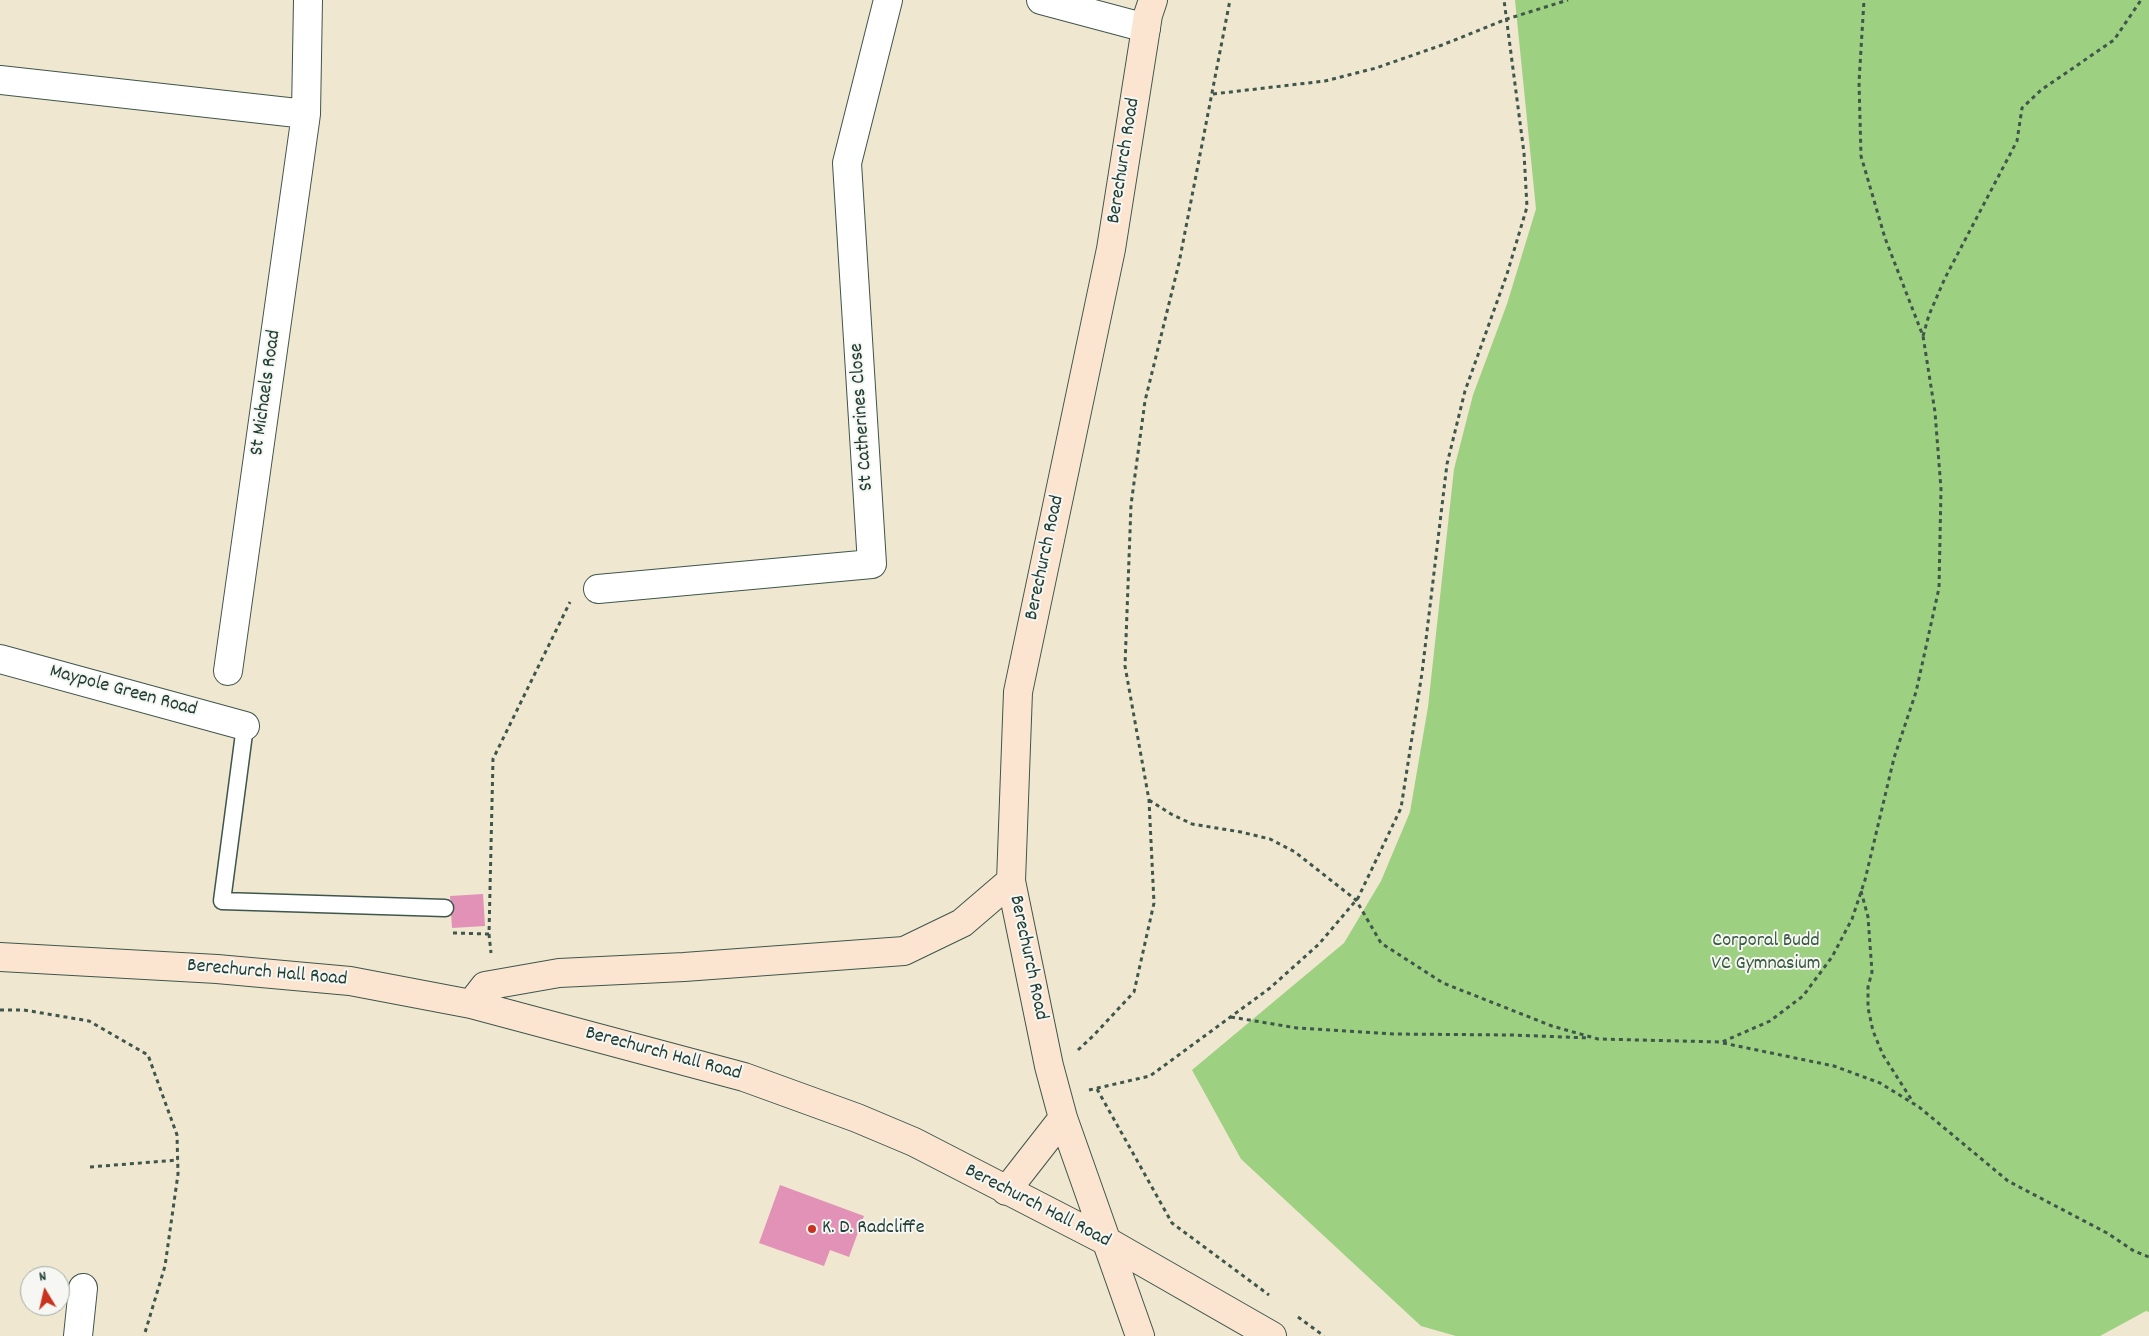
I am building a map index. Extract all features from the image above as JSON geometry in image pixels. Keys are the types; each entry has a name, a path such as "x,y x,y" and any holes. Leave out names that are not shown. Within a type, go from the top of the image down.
{"street":[{"name":"St Michaels Road","path":"228,671 306,114 308,0"},
{"name":"St Catherines Close","path":"598,589 872,564 847,164 888,0"},
{"path":"1041,0 1146,28"},
{"name":"Berechurch Road","path":"1140,1336 1063,1118 1049,1066 1011,881 1018,692 1111,248 1146,28 1153,0"},
{"path":"0,80 306,114"},
{"name":"Maypole Green Road","path":"0,659 245,726"},
{"path":"471,1004 485,986 559,973 684,967 904,951 962,923 1011,881"},
{"name":"Berechurch Hall Road","path":"0,957 208,968 350,981 471,1004 744,1077 857,1118 906,1139 1108,1242 1272,1336"},
{"path":"1006,1191 1063,1118"},
{"path":"78,1336 83,1288"}],"lane":[{"path":"245,726 222,901 445,908"}],"path":[{"path":"1049,1066 1064,1062 1094,1035 1134,992 1154,903 1149,800 1126,666 1131,505 1145,401 1179,263 1230,0"},
{"path":"1056,1092 1097,1089 1150,1076 1270,988 1319,944 1356,900 1401,808 1422,673 1447,464 1465,391 1507,274 1527,207 1524,153 1504,0"},
{"path":"1213,94 1325,81 1376,68 1507,19 1568,0"},
{"path":"1722,1042 1770,1021 1803,996 1832,957 1852,919 1861,891 1894,758 1916,692 1938,588 1941,489 1935,412 1922,336 1885,238 1861,156 1859,82 1864,0"},
{"path":"1922,336 1945,278 2017,140 2022,108 2041,90 2114,40 2141,0"},
{"path":"445,908 448,933 489,934 493,759 580,582 598,589"},
{"path":"1149,800 1170,814 1192,824 1241,832 1270,840 1295,852 1356,900 1381,943 1443,982 1524,1016 1598,1039"},
{"path":"1861,891 1868,918 1872,972 1868,987 1868,1008 1873,1031 1883,1055 1914,1104"},
{"path":"0,1010 24,1010 89,1021 148,1055 178,1135 178,1174 165,1266 144,1336"},
{"path":"1231,1017 1297,1028 1394,1034 1512,1035 1722,1042 1834,1066 1880,1083 1914,1104 2008,1181 2108,1233 2134,1251 2149,1257"},
{"path":"1097,1089 1172,1223 1276,1300"},
{"path":"90,1166 178,1160"},
{"path":"1292,1312 1324,1336"}],"green space":[{"name":"Corporal Budd VC Gymnasium","path":"1515,0 2149,0 2149,1312 2146,1311 2100,1336 1456,1336 1421,1326 1241,1159 1192,1070 1344,943 1381,881 1410,812 1428,707 1454,469 1473,395 1507,304 1536,209"}],"building":[{"path":"483,894 485,926 452,928 450,896"},
{"name":"K. D. Radcliffe","path":"780,1185 864,1216 849,1257 830,1250 824,1266 759,1243"}],"place":[{"name":"K. D. Radcliffe","path":"812,1229"}]}
